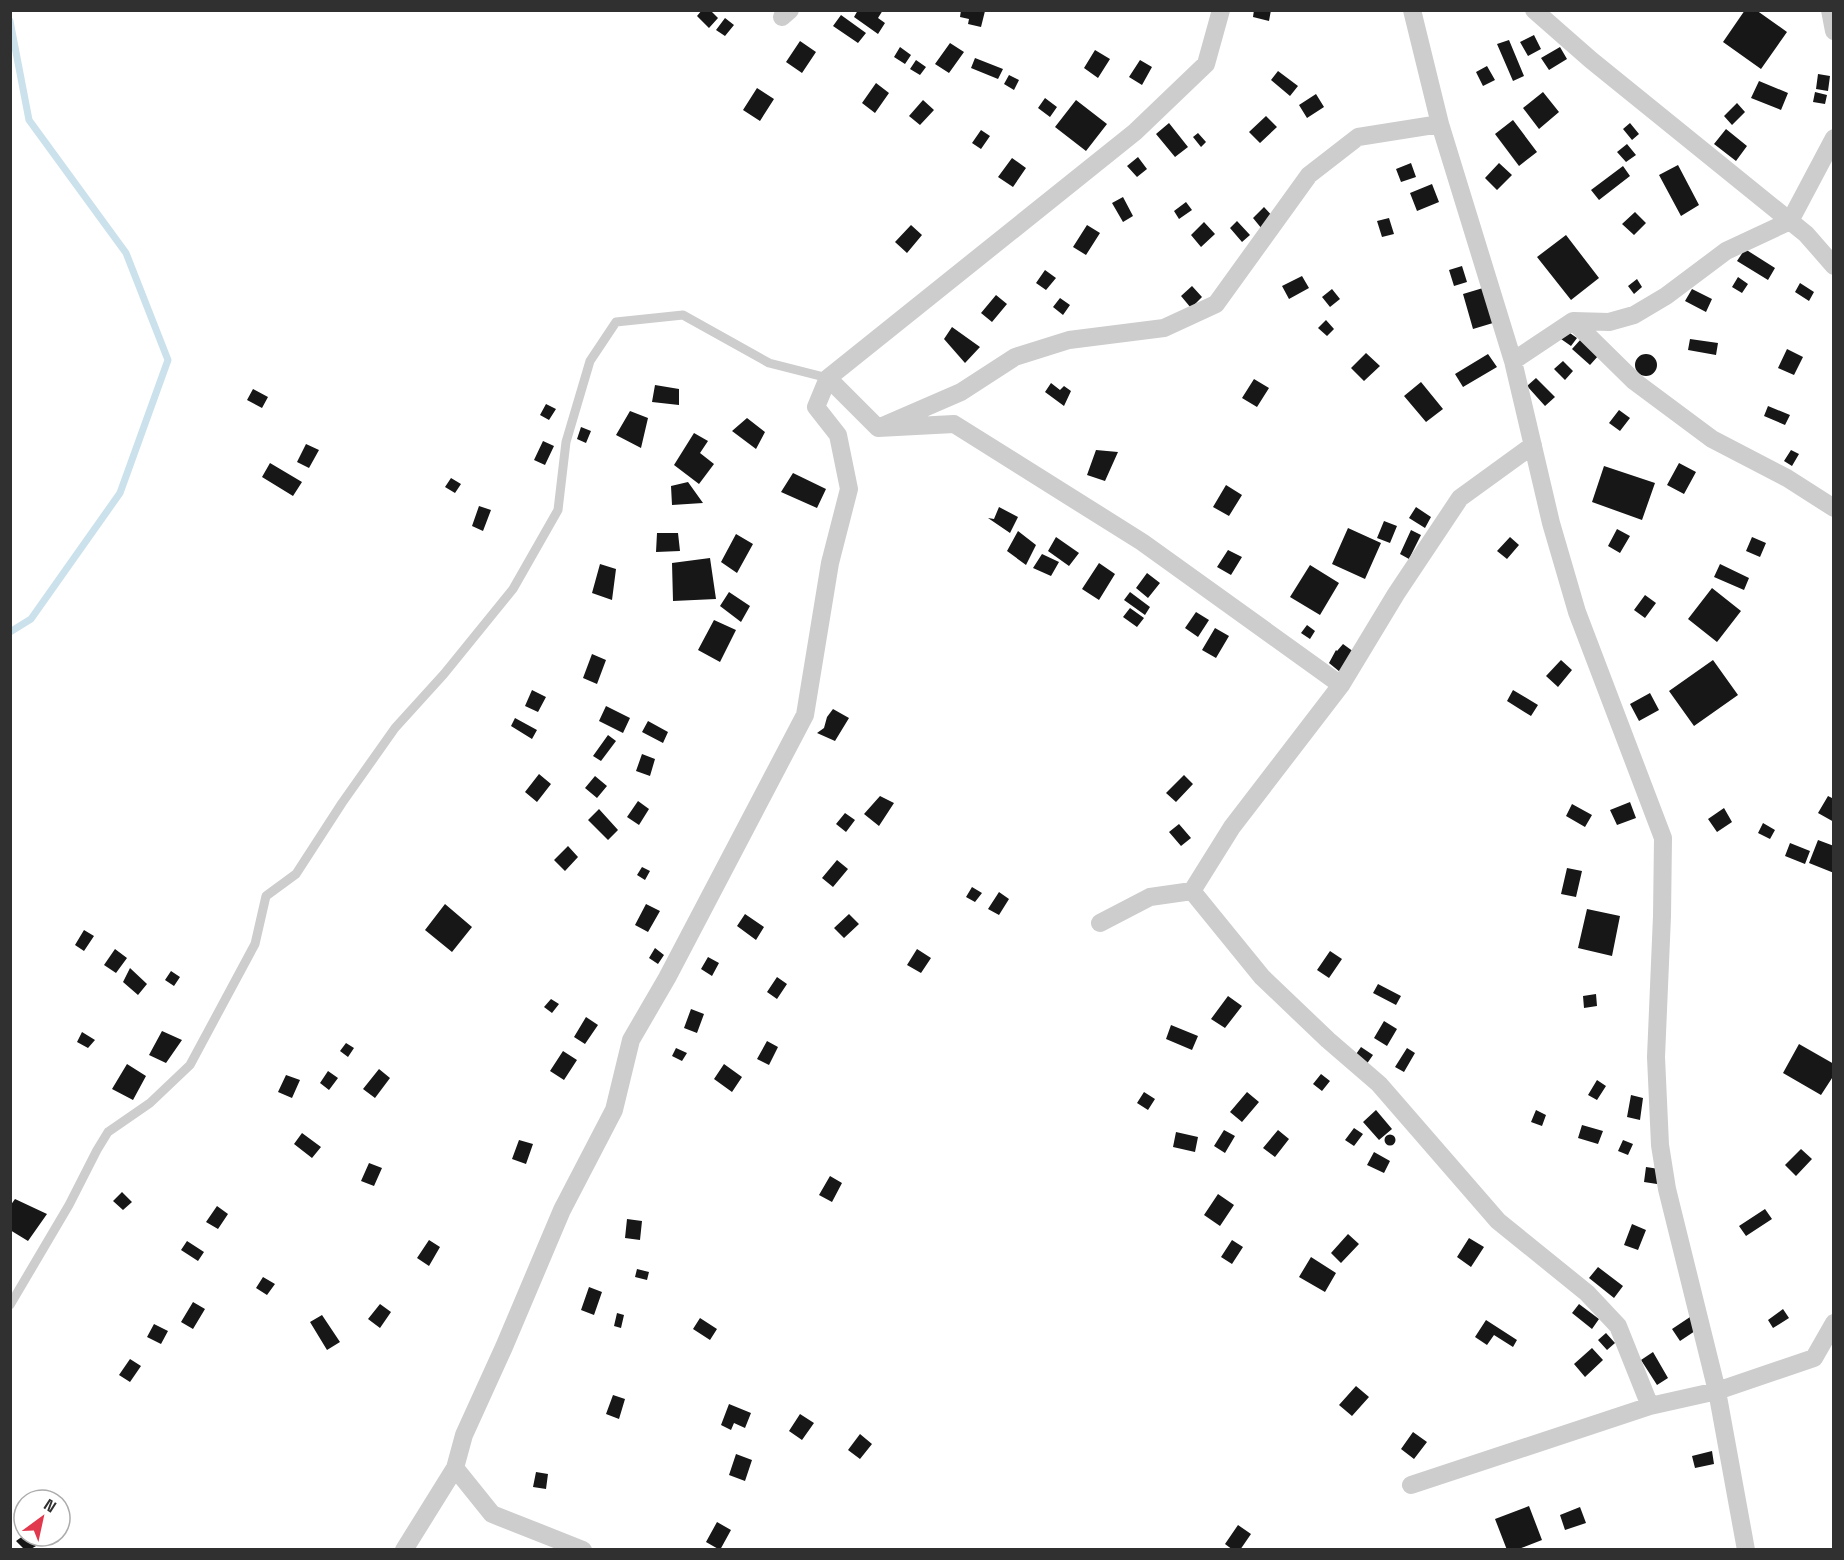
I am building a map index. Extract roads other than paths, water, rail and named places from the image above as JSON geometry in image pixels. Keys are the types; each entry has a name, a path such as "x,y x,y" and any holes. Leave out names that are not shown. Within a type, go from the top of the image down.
{"street":[{"path":"404,1550 455,1468 464,1436 558,1220 614,1110 631,1040 683,948 805,715 830,563 849,489 838,435 816,407 828,378 1135,132 1206,64 1221,10"},
{"path":"1412,10 1440,124 1513,361 1551,523 1577,612 1663,837 1656,1057 1660,1146 1667,1189 1717,1391 1746,1550"},
{"path":"1533,10 1591,60 1806,234 1833,266"},
{"path":"1830,10 1833,31"},
{"path":"878,428 961,392 1015,357 1068,340 1164,328 1216,304 1309,174 1358,137 1440,124"},
{"path":"1513,361 1573,321 1609,322 1634,315 1666,296 1726,250 1790,221 1833,138"},
{"path":"1573,321 1634,381 1712,439 1787,478 1833,508"},
{"path":"828,378 878,428 954,424 1142,542 1341,686"},
{"path":"1100,923 1150,897 1192,891 1232,827 1341,686 1396,594 1460,498 1533,445"},
{"path":"1192,891 1262,977 1328,1040 1379,1084 1498,1221 1587,1293 1618,1326 1650,1406"},
{"path":"1412,1485 1650,1406 1717,1391 1814,1358 1833,1323"},
{"path":"455,1468 492,1514 583,1550"}],"lane":[{"path":"10,1305 69,1205 108,1132 150,1103 190,1065 255,945 266,896 296,874 395,728 444,674 513,589 558,510 566,442 590,361 616,322 682,315 770,363 828,378"}],"waterway":[{"path":"10,21 29,120 126,253 168,360 120,493 31,619 10,632"}]}
